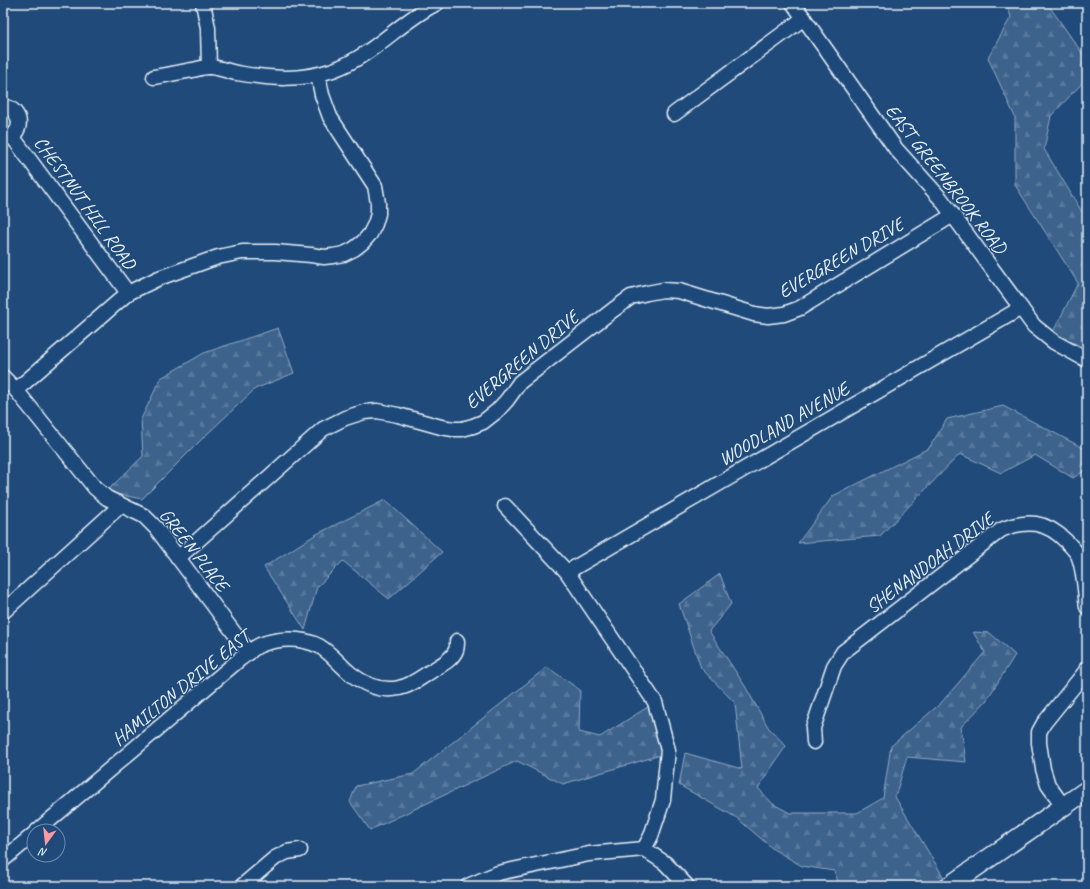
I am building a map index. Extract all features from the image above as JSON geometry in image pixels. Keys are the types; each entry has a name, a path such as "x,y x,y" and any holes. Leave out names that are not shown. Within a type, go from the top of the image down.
{"main road":[{"path":"949,886 1087,790"}],"street":[{"path":"203,3 208,28 209,66"},
{"path":"154,77 209,66 235,73 267,78 302,78 334,70 354,61 425,9 437,3"},
{"name":"EAST GREENBROOK ROAD","path":"793,3 896,149 941,199 1034,326 1054,342 1087,360"},
{"path":"674,114 804,18"},
{"path":"16,390 128,293 159,278 218,257 242,252 311,254 324,257 344,254 354,249 370,234 378,214 375,186 330,117 322,95 318,74"},
{"name":"CHESTNUT HILL ROAD","path":"3,106 10,107 18,116 18,126 16,131 7,137 128,293"},
{"name":"EVERGREEN DRIVE","path":"178,558 323,429 345,418 364,412 378,411 453,430 473,426 484,422 497,411 520,382 631,297 663,290 679,291 754,314 768,316 784,314 800,308 953,215"},
{"name":"WOODLAND AVENUE","path":"567,572 1021,308"},
{"name":"GREEN PLACE","path":"3,377 16,390 95,488 107,498 144,516 156,528 249,653"},
{"path":"3,612 121,505"},
{"path":"505,506 567,572 655,702 668,750 663,800 651,836 644,849"},
{"name":"SHENANDOAH DRIVE","path":"814,742 813,728 834,666 843,652 989,538 1002,530 1013,525 1025,523 1038,524 1052,530 1062,537 1078,555 1082,567 1087,607"},
{"name":"HAMILTON DRIVE EAST","path":"46,823 234,664 259,646 275,640 290,639 304,641 318,646 333,657 351,674 368,685 384,689 400,688 412,684 448,660 457,650 457,641"},
{"path":"1064,806 1048,785 1043,768 1039,743 1039,732 1044,723 1087,668"},
{"path":"3,860 26,841"},
{"path":"468,886 498,873 589,854 644,849 665,863 686,886"},
{"path":"242,886 275,858 286,852 300,850"}],"green space":[{"path":"1006,3 1047,3 1087,60 1087,78 1051,116 1044,149 1087,220 1087,350 1053,332 1078,283 1015,185 1015,117 988,58 1011,17"},
{"path":"278,328 294,373 255,389 142,499 106,492 143,456 141,419 161,378 204,353"},
{"path":"1003,406 1087,450 1087,469 1073,478 1035,455 1001,473 960,454 880,536 798,543 833,496 929,448 947,419"},
{"path":"385,500 442,552 389,599 343,561 317,587 305,630 264,567 315,535"},
{"path":"720,574 731,604 709,631 745,686 768,727 786,746 758,788 773,804 790,813 857,813 883,798 891,746 941,703 985,652 973,632 990,633 1015,655 986,701 961,727 966,762 907,757 895,797 946,881 939,886 840,886 834,871 802,866 773,849 737,818 679,785 685,753 742,769 735,703 701,668 679,604"},
{"path":"547,667 580,690 579,732 600,737 651,705 664,754 563,784 517,761 370,830 350,802 356,786 413,774"}]}
